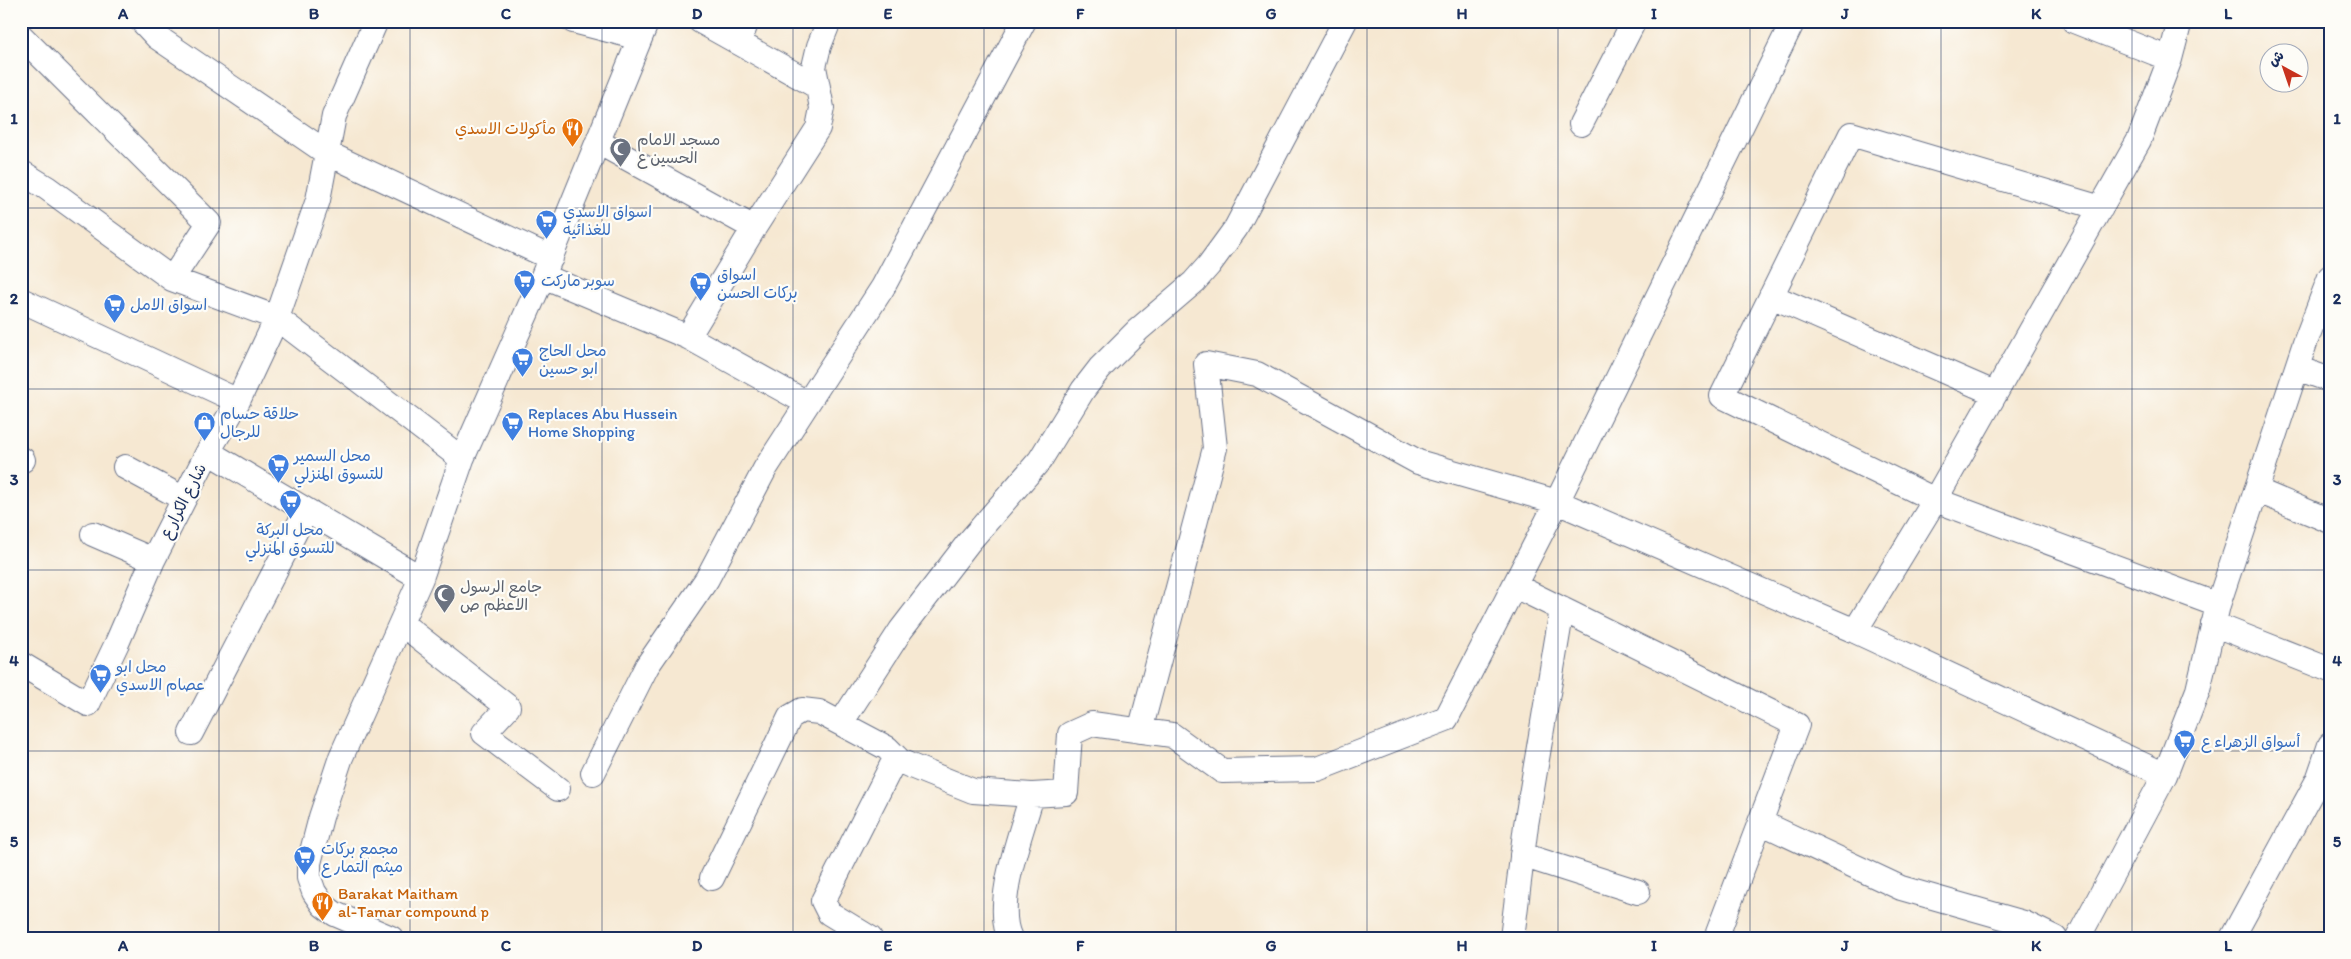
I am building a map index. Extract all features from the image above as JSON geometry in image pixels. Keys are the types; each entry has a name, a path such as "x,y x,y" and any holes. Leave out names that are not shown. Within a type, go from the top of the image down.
{"street":[{"path":"142,21 157,36 327,153 547,267 688,336 807,403"},
{"path":"208,452 238,401 277,318 318,200 334,116 376,21"},
{"path":"391,938 335,914 323,905 314,892 309,878 309,863 321,817 341,757 421,578 462,459 547,267 643,30 573,21"},
{"path":"700,21 743,32 818,86"},
{"path":"688,336 818,128 822,108 814,67 829,21"},
{"path":"593,773 647,666 707,579 765,469 883,287 1024,21"},
{"path":"841,723 901,630 968,543 1040,460 1083,390 1100,368 1138,330 1194,282 1223,247 1236,228 1345,21"},
{"path":"1581,124 1634,21"},
{"path":"712,878 790,717 802,710 811,710 841,723 887,748 896,757 911,766 973,791 1032,795 1066,793 1070,734 1092,724 1172,735 1222,772 1318,769 1446,719 1557,502 1793,21"},
{"path":"2074,21 2170,59"},
{"path":"1855,631 1935,500 2139,140 2170,59 2180,21"},
{"path":"21,36 209,223 172,279"},
{"path":"2101,208 1851,134 1722,396 1935,500 2215,614 2330,670"},
{"path":"598,142 754,228"},
{"path":"21,172 47,188 172,279 277,318 462,459"},
{"path":"2078,938 2165,775 2198,690 2215,614 2297,368 2330,276"},
{"path":"1771,296 1994,393"},
{"path":"21,300 238,401"},
{"path":"1140,731 1215,448 1206,364 1257,374 1418,462 1557,502 1855,631 2165,775"},
{"path":"2297,368 2330,380"},
{"name":"شارع الكرار ع","path":"21,664 88,704 153,560 208,452 421,578"},
{"path":"124,468 184,499"},
{"path":"2256,490 2330,521"},
{"path":"190,734 306,511"},
{"path":"93,534 153,560"},
{"path":"1515,586 1797,725 1716,938"},
{"path":"1512,938 1522,855 1562,609"},
{"path":"401,623 508,706 484,733 558,788"},
{"path":"2232,938 2324,783 2330,745"},
{"path":"870,938 829,912 823,901 896,757"},
{"path":"1010,938 1005,926 1005,895 1032,795"},
{"path":"1760,822 1901,888 2024,923 2055,938"},
{"path":"1522,855 1638,892"}],"place":[{"name":"مأكولات الاسدي","path":"572,147"},
{"name":"مسجد الامام الحسين ع","path":"621,167"},
{"name":"اسواق الاسدي للغذائيه","path":"547,239"},
{"name":"سوبر ماركت","path":"525,299"},
{"name":"اسواق بركات الحسن","path":"701,302"},
{"name":"اسواق الامل","path":"114,323"},
{"name":"محل الحاج ابو حسين","path":"523,378"},
{"name":"حلاقة حسام للرجال","path":"204,441"},
{"name":"Replaces Abu Hussein Home Shopping","path":"512,441"},
{"name":"محل السمير للتسوق المنزلي","path":"278,483"},
{"name":"محل البركة للتسوق المنزلي","path":"290,519"},
{"name":"جامع الرسول الاعظم ص","path":"444,614"},
{"name":"محل ابو عصام الاسدي","path":"100,694"},
{"name":"أسواق الزهراء ع","path":"2185,760"},
{"name":"مجمع بركات ميثم التمار ع","path":"305,876"},
{"name":"Barakat Maitham al-Tamar compound p","path":"322,921"}]}
